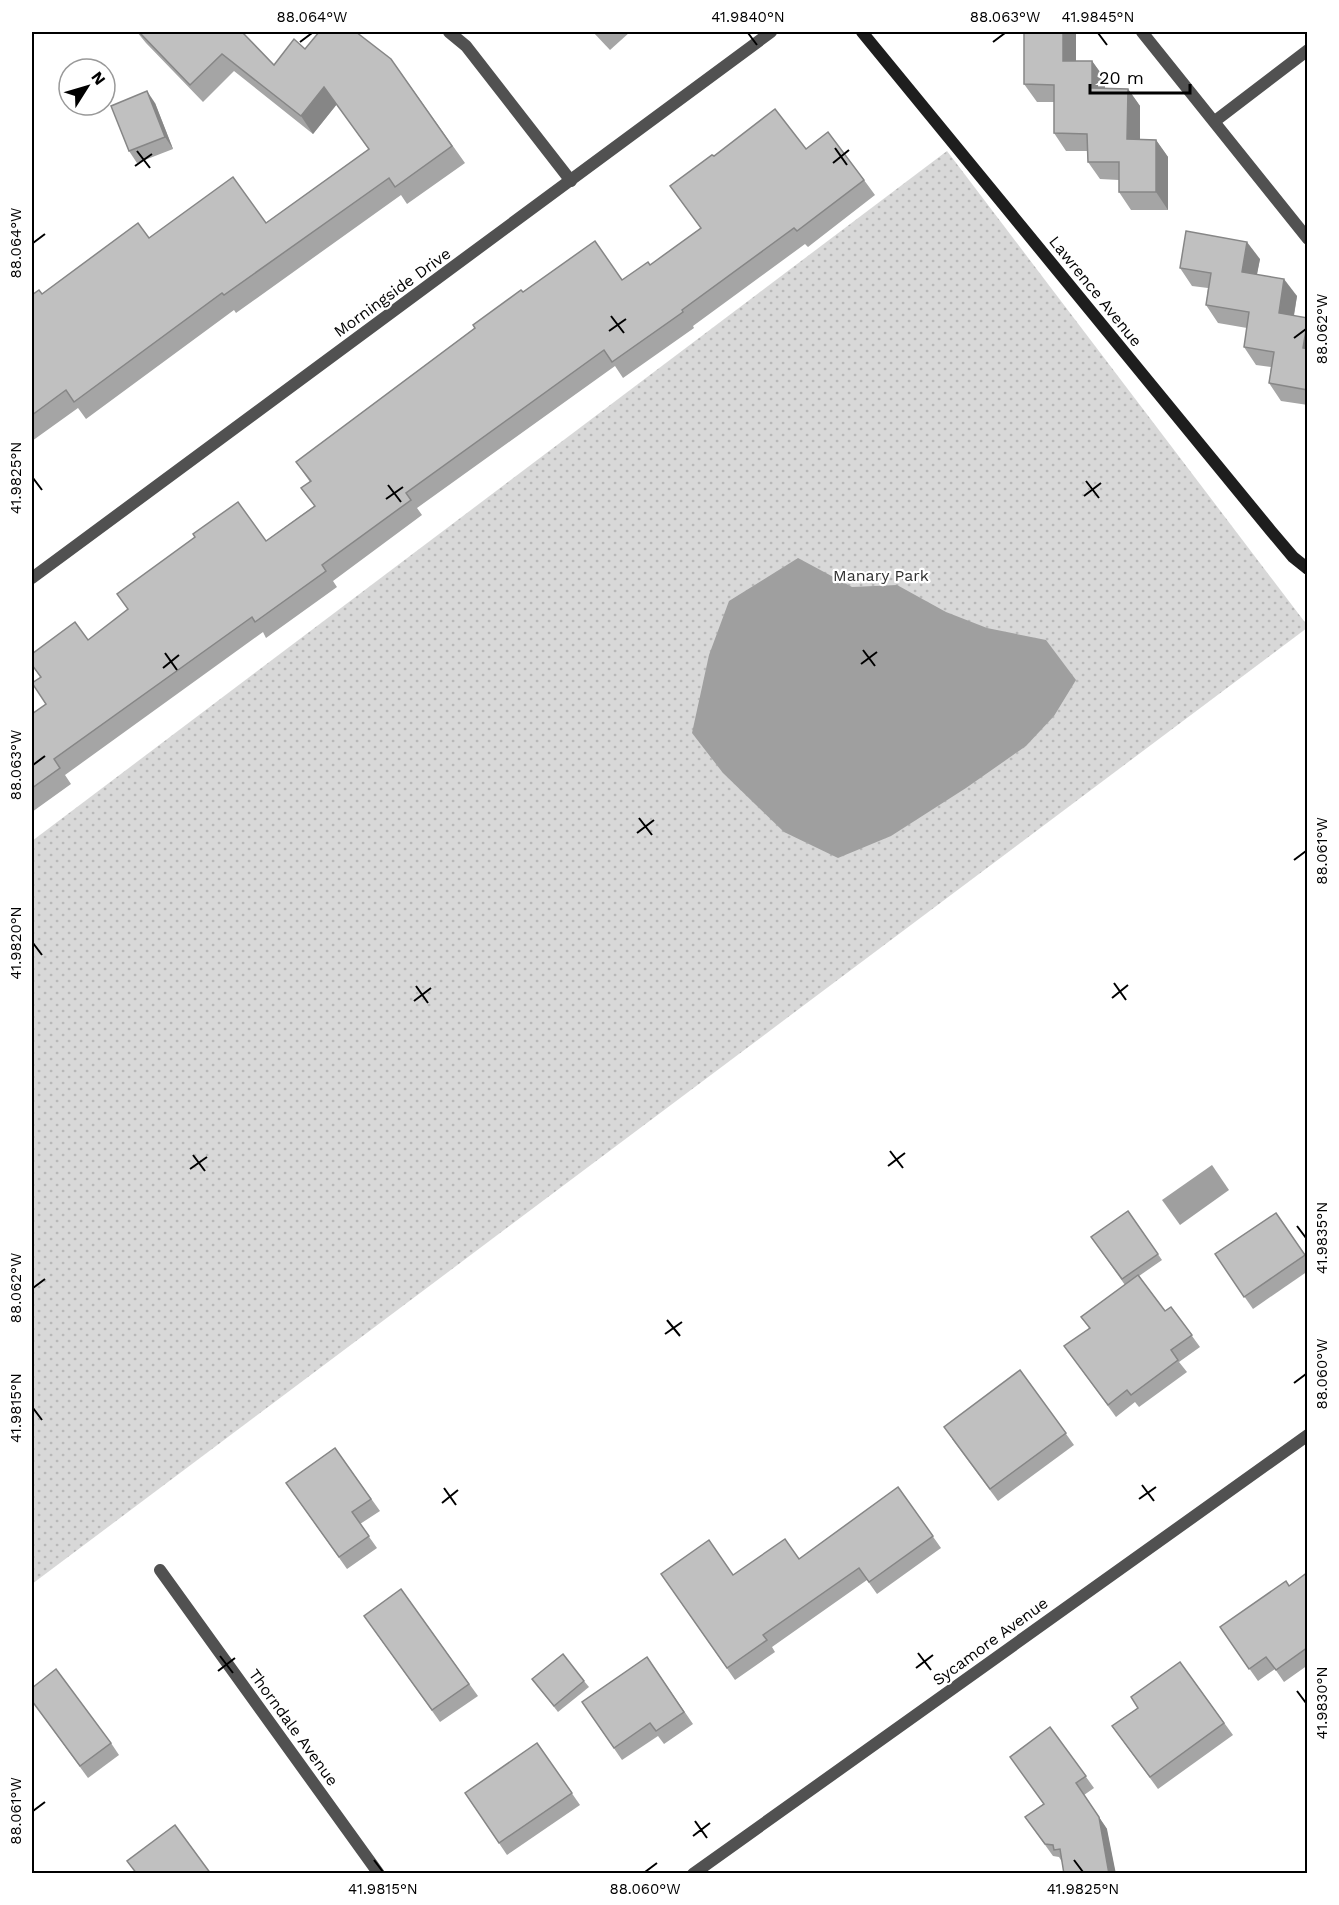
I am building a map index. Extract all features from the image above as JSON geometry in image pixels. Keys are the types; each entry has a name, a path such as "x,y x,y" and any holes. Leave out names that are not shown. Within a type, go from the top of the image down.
{"street":[{"path":"449,32 466,46 571,181"},
{"name":"Morningside Drive","path":"32,578 771,32"},
{"name":"Lawrence Avenue","path":"862,32 1271,531 1293,557 1308,569"},
{"path":"1142,32 1308,239"},
{"path":"1215,121 1308,50"},
{"name":"Sycamore Avenue","path":"693,1874 1308,1435"},
{"name":"Thorndale Avenue","path":"160,1570 380,1874"}],"green space":[{"name":"Manary Park","path":"947,151 1307,625 1307,628 32,1584 32,841"}],"shaded area":[{"path":"798,558 852,587 897,585 946,612 987,628 1046,640 1076,680 1054,716 1026,746 891,836 838,858 784,832 723,773 692,733 709,655 729,601"},
{"path":"1212,1165 1229,1190 1180,1225 1162,1200"}],"building":[{"path":"139,32 242,32 274,65 294,39 305,49 319,32 356,32 391,59 452,146 395,187 389,178 224,295 222,293 74,402 66,390 32,415 32,295 39,290 42,294 138,223 149,238 233,177 266,223 369,149 324,87 301,116 222,54 190,85"},
{"path":"1024,32 1063,32 1063,61 1092,61 1092,88 1128,89 1127,139 1156,140 1156,192 1119,192 1119,162 1088,162 1087,134 1054,133 1054,85 1024,84"},
{"path":"147,91 165,137 129,151 115,117 117,104"},
{"path":"775,109 806,149 828,132 864,180 797,231 794,228 682,310 683,312 612,362 604,350 406,493 411,500 322,565 326,571 255,622 252,617 54,759 60,768 32,788 32,714 46,704 32,683 41,677 32,665 32,654 75,622 88,640 128,609 117,594 195,537 193,534 238,502 266,541 315,506 301,488 311,481 296,462 475,328 473,325 595,241 622,280 648,262 650,265 701,228 670,186 712,155 714,156"},
{"path":"1186,231 1247,242 1242,272 1284,279 1279,313 1308,318 1303,348 1308,349 1308,390 1269,383 1274,352 1244,347 1249,312 1206,305 1211,273 1180,268"},
{"path":"1128,1211 1158,1254 1122,1279 1091,1237"},
{"path":"1276,1213 1305,1255 1244,1297 1215,1254"},
{"path":"1138,1275 1165,1311 1171,1307 1192,1335 1171,1350 1178,1360 1131,1395 1127,1390 1108,1405 1064,1346 1090,1328 1081,1317"},
{"path":"1020,1370 1066,1433 990,1489 944,1427"},
{"path":"335,1448 371,1499 352,1512 369,1536 339,1557 286,1483"},
{"path":"898,1487 933,1536 869,1582 859,1568 763,1635 767,1640 727,1668 661,1574 709,1540 733,1575 785,1539 799,1559"},
{"path":"1308,1572 1308,1647 1276,1670 1266,1657 1249,1669 1220,1627 1286,1581 1289,1586"},
{"path":"401,1589 469,1684 432,1710 364,1616"},
{"path":"563,1654 584,1681 554,1706 532,1679"},
{"path":"647,1657 684,1712 656,1731 650,1723 614,1748 582,1702"},
{"path":"1180,1662 1224,1723 1150,1777 1112,1726 1138,1708 1131,1697"},
{"path":"56,1669 111,1743 80,1766 32,1701 32,1688"},
{"path":"1050,1727 1086,1776 1076,1783 1099,1817 1109,1874 1064,1874 1060,1849 1054,1850 1053,1845 1045,1844 1025,1817 1044,1804 1010,1757"},
{"path":"537,1743 572,1793 499,1843 465,1793"},
{"path":"175,1825 211,1874 137,1874 127,1861"}]}
